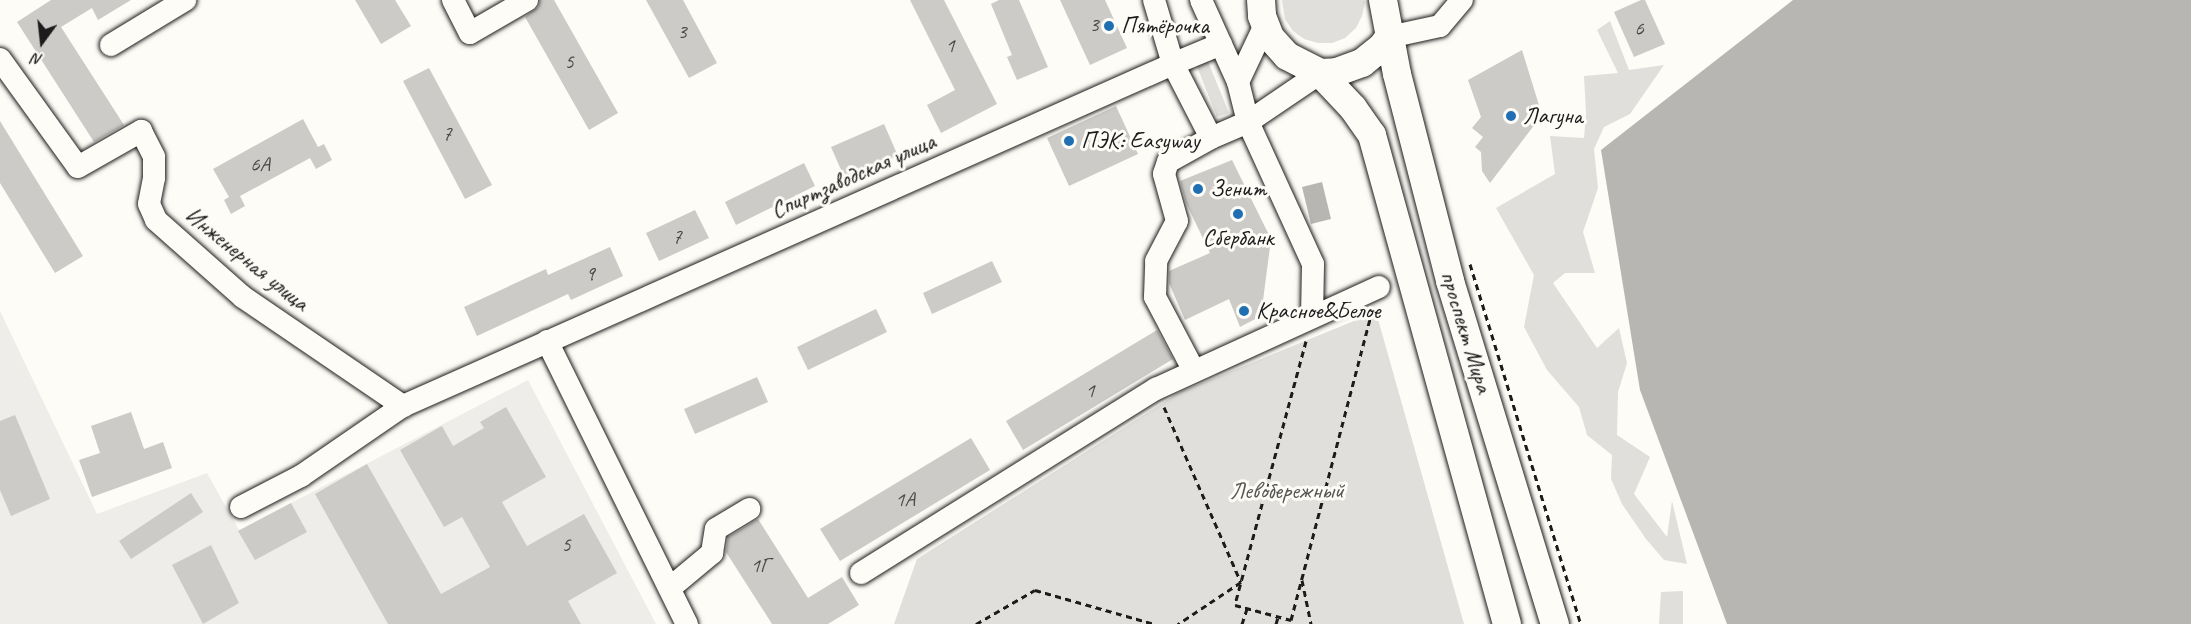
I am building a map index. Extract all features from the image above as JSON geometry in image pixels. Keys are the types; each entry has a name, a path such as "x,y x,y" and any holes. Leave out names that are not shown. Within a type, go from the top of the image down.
{"main road":[{"name":"проспект Мира","path":"1242,0 1263,14 1287,56 1320,73 1353,108 1372,135 1507,624"},
{"name":"проспект Мира","path":"1383,0 1389,37 1450,281 1556,624"},
{"path":"1320,73 1337,72 1362,63 1382,47 1389,37"}],"street":[{"path":"111,45 185,0"},
{"path":"456,1 470,33 527,0"},
{"path":"1154,0 1173,64 1210,138"},
{"path":"1201,0 1238,82 1248,122 1313,264 1312,317"},
{"path":"1389,37 1440,26 1464,0"},
{"path":"1238,82 1263,14"},
{"name":"Спиртзаводская улица","path":"242,507 301,476 403,406 1173,64 1221,45"},
{"name":"Инженерная улица","path":"0,59 78,167 141,131 154,157 154,178 149,204 156,220 243,297 403,406"},
{"path":"1194,371 1155,297 1156,261 1177,222 1164,174 1168,162 1210,138 1248,122 1320,73"},
{"path":"861,573 1156,388 1379,286"},
{"path":"547,341 687,624"},
{"path":"670,588 712,553 716,529 749,509"}],"path":[{"path":"1469,259 1581,624"},
{"path":"1312,317 1235,605 1291,620 1379,286"},
{"path":"1156,388 1241,582"},
{"path":"1302,578 1311,624"},
{"path":"1178,624 1241,582"},
{"path":"976,624 1035,590 1154,624"},
{"path":"1242,624 1247,609"},
{"path":"1276,624 1278,617"}],"shaded area":[{"path":"1793,0 2191,0 2191,624 1727,624 1640,390 1601,150"},
{"path":"1322,182 1331,219 1311,224 1302,187"},
{"path":"0,311 97,514 207,473 239,530 528,380 656,624 0,624"}],"green space":[{"path":"1282,0 1364,0 1365,2 1356,28 1345,38 1332,43 1318,43 1304,39 1293,31 1285,19"},
{"path":"1610,21 1629,70 1664,65 1630,114 1604,127 1594,149 1598,188 1583,232 1595,273 1565,273 1553,283 1597,348 1619,328 1627,363 1618,392 1617,435 1650,457 1634,494 1667,537 1672,501 1687,564 1664,560 1646,539 1622,504 1611,479 1612,455 1587,435 1579,407 1547,370 1524,327 1534,275 1496,208 1555,174 1550,136 1584,138 1586,113 1584,76 1618,73 1597,30"},
{"path":"1207,59 1229,113 1217,117 1196,64"},
{"name":"Левобережный","path":"1376,312 1464,624 894,624 917,559 1180,392"},
{"path":"1683,591 1683,624 1659,624 1661,592"}],"building":[{"path":"51,0 131,0 98,20 92,8 61,27 124,125 94,142 17,22"},
{"path":"355,0 395,0 411,26 381,44"},
{"path":"540,0 554,0 618,113 589,130 525,17 538,7"},
{"path":"646,0 683,0 717,63 689,78"},
{"path":"910,0 944,0 997,104 941,133 927,105 955,90"},
{"path":"999,0 1019,0 1048,67 1017,80 1007,57 1012,55 991,4"},
{"path":"1060,0 1105,0 1127,48 1090,65"},
{"path":"1645,0 1665,44 1634,57 1614,12"},
{"name":"Лагуна","path":"1522,50 1542,115 1490,183 1482,171 1481,152 1475,147 1483,137 1472,128 1481,117 1468,80"},
{"path":"429,68 492,185 465,199 403,81"},
{"path":"1116,106 1138,154 1069,186 1047,138"},
{"path":"303,119 318,147 324,144 332,160 316,169 310,158 240,196 245,206 231,214 224,200 229,197 213,169"},
{"path":"0,121 83,256 55,273 0,183"},
{"path":"884,124 898,156 845,179 831,147"},
{"path":"1232,160 1271,239 1261,316 1240,327 1229,299 1185,320 1169,283 1169,271 1210,253 1186,203 1180,181"},
{"path":"804,163 815,186 736,225 725,202"},
{"path":"695,210 709,238 659,261 646,233"},
{"path":"610,247 623,276 571,300 568,294 477,336 464,307 546,269 548,275"},
{"path":"992,261 1002,282 932,314 923,293"},
{"path":"876,309 887,332 808,370 797,347"},
{"path":"1157,330 1173,359 1023,450 1006,421"},
{"path":"757,377 768,402 695,434 684,409"},
{"path":"506,407 546,477 502,502 527,546 584,514 617,573 568,601 581,624 388,624 315,494 367,464 441,594 490,567 462,517 444,527 400,450 442,426 453,446 484,428 480,422"},
{"path":"131,412 144,449 163,442 172,468 92,497 79,460 100,453 91,426"},
{"path":"15,415 50,499 11,516 0,490 0,421"},
{"path":"971,438 990,470 840,561 820,529"},
{"path":"191,493 203,512 131,559 119,541"},
{"path":"291,503 307,532 255,560 238,531"},
{"path":"758,519 808,598 842,577 859,605 828,624 772,624 726,552 728,537"},
{"path":"211,545 239,603 203,624 172,565"}],"place":[{"name":"Пятёрочка","path":"1109,26"},
{"name":"Лагуна","path":"1511,116"},
{"name":"ПЭК: Easyway","path":"1069,141"},
{"name":"Зенит","path":"1198,189"},
{"name":"Сбербанк","path":"1238,214"},
{"name":"Красное&Белое","path":"1244,311"}]}
